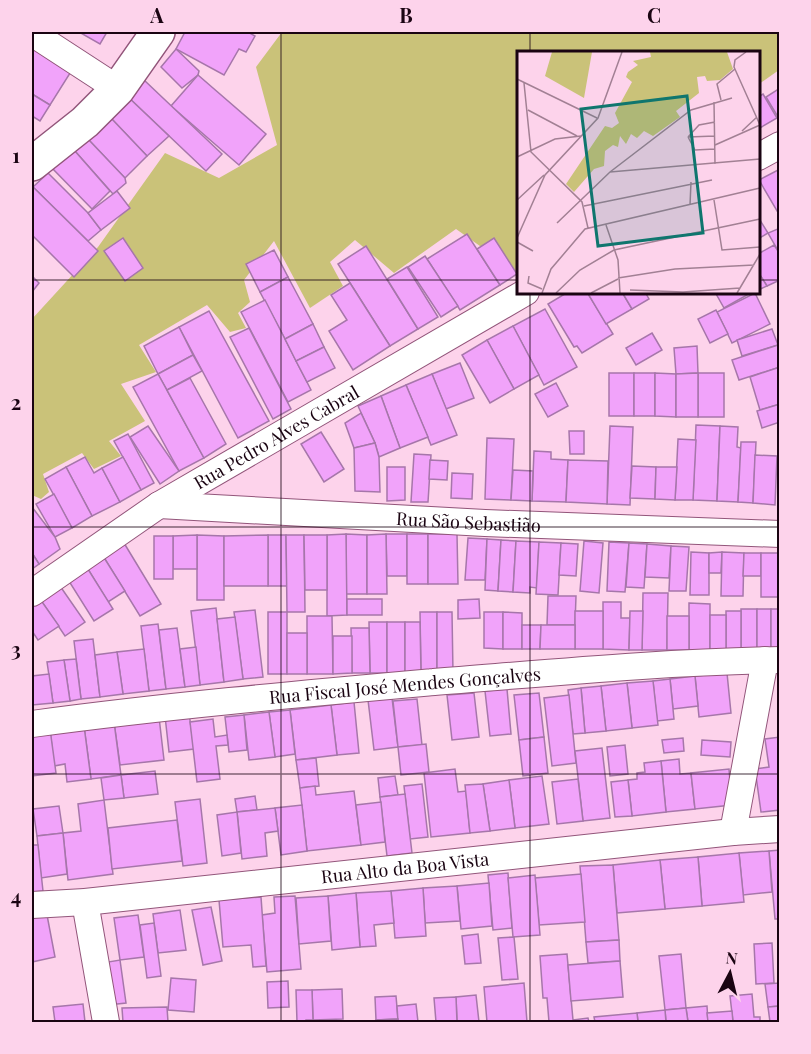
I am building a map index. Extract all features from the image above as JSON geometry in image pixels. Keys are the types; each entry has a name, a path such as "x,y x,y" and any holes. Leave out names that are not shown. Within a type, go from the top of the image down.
{"main road":[{"path":"32,165 85,122 118,89 158,32"}],"street":[{"path":"32,33 118,89"},
{"path":"760,156 780,145"},
{"name":"Rua Pedro Alves Cabral","path":"32,593 159,505 523,294"},
{"name":"Rua São Sebastião","path":"159,505 485,523 780,534"},
{"path":"733,832 772,660"},
{"name":"Rua Fiscal José Mendes Gonçalves","path":"32,724 108,714 392,686 641,665 772,660"},
{"name":"Rua Alto da Boa Vista","path":"32,905 85,902 733,832 780,829"},
{"path":"85,902 106,1023"}],"shaded area":[{"path":"282,32 779,32 779,70 760,83 760,51 517,51 517,272 456,229 394,273 355,240 330,262 343,286 310,308 274,241 244,280 250,302 238,313 246,328 230,332 207,305 139,345 156,372 121,384 145,421 109,441 121,456 94,469 82,453 43,474 49,492 41,499 32,495 32,319 98,247 165,153 219,178 277,145 256,67"}],"building":[{"path":"79,32 107,32 100,44"},
{"path":"185,32 248,32 255,36 246,52 239,49 224,75 176,49"},
{"path":"32,45 72,70 50,105 32,94"},
{"path":"176,49 199,71 198,75 182,88 161,67"},
{"path":"198,75 266,134 239,165 171,106"},
{"path":"144,80 222,154 206,171 127,96"},
{"path":"780,88 780,116 778,117 766,97"},
{"path":"32,94 50,105 40,121 32,116"},
{"path":"763,94 777,118 760,128 760,96"},
{"path":"127,96 169,136 147,156 108,115"},
{"path":"110,117 147,156 125,178 87,138"},
{"path":"87,138 125,178 126,183 113,194 74,150"},
{"path":"74,150 110,191 92,209 52,168"},
{"path":"780,169 780,216 760,182 760,179"},
{"path":"48,173 88,213 101,230 88,241 33,187"},
{"path":"33,187 98,251 74,277 32,235"},
{"path":"117,191 130,208 101,230 88,213"},
{"path":"760,220 768,233 760,238"},
{"path":"780,228 780,254 768,233"},
{"path":"467,234 500,285 460,310 427,259"},
{"path":"123,238 143,268 125,281 104,251"},
{"path":"494,238 517,274 500,285 477,249"},
{"path":"774,245 780,254 780,280 767,286 760,275 760,253"},
{"path":"366,246 418,329 390,346 338,264"},
{"path":"274,250 288,277 260,292 246,264"},
{"path":"425,256 458,306 441,317 408,267"},
{"path":"407,267 438,317 418,329 387,279"},
{"path":"760,275 767,286 760,289"},
{"path":"32,276 39,283 32,292"},
{"path":"288,277 313,324 285,339 260,292"},
{"path":"350,283 390,346 353,370 329,331 347,320 331,295"},
{"path":"565,294 588,294 613,334 582,353 577,346 574,347 548,304"},
{"path":"588,294 623,294 632,309 606,324"},
{"path":"623,294 646,294 649,299 632,309"},
{"path":"716,294 747,295 724,308"},
{"path":"755,294 770,324 732,343 717,312"},
{"path":"265,300 311,390 288,402 241,312"},
{"path":"545,309 577,367 544,385 513,326"},
{"path":"716,310 728,334 710,343 698,319"},
{"path":"209,311 269,421 238,438 179,327"},
{"path":"313,324 324,347 296,361 285,339"},
{"path":"513,326 539,375 514,389 487,340"},
{"path":"179,327 193,355 158,374 144,346"},
{"path":"249,328 291,409 273,419 230,337"},
{"path":"772,329 778,345 742,356 737,340"},
{"path":"652,333 662,350 636,365 626,348"},
{"path":"487,340 514,389 490,403 462,355"},
{"path":"778,345 780,367 739,380 732,360"},
{"path":"697,346 698,373 676,374 674,348"},
{"path":"324,347 335,368 307,382 296,361"},
{"path":"193,355 202,371 167,390 158,374"},
{"path":"460,363 474,398 446,409 432,374"},
{"path":"780,367 780,404 760,410 750,377"},
{"path":"609,373 634,373 634,416 609,416"},
{"path":"634,373 655,373 655,416 634,416"},
{"path":"655,373 676,374 676,417 655,416"},
{"path":"698,373 724,373 724,417 698,417"},
{"path":"698,373 698,417 676,417 676,374"},
{"path":"158,374 204,458 179,471 133,387"},
{"path":"432,374 457,435 431,445 406,385"},
{"path":"190,378 226,444 204,458 167,390"},
{"path":"556,383 568,406 548,417 535,394"},
{"path":"406,385 428,437 400,448 381,396"},
{"path":"381,396 400,448 379,457 358,406"},
{"path":"780,404 780,422 762,428 757,411"},
{"path":"361,413 375,443 354,448 345,423"},
{"path":"696,425 720,426 717,501 693,500"},
{"path":"148,426 179,471 160,484 130,437"},
{"path":"610,426 633,427 630,505 607,504"},
{"path":"720,426 738,427 737,447 741,448 738,502 717,501"},
{"path":"569,431 584,431 584,454 570,454"},
{"path":"321,432 344,469 324,482 301,444"},
{"path":"128,434 154,483 141,490 114,441"},
{"path":"487,438 514,439 511,500 485,499"},
{"path":"678,439 696,440 693,500 675,500"},
{"path":"741,442 756,442 753,503 738,502"},
{"path":"375,443 379,457 380,492 355,491 354,448"},
{"path":"534,451 551,452 551,459 568,460 566,502 532,501"},
{"path":"414,454 431,455 428,502 411,502"},
{"path":"755,455 777,456 775,505 753,503"},
{"path":"85,457 94,473 102,468 120,502 92,516 66,467"},
{"path":"123,457 141,490 120,502 102,468"},
{"path":"430,460 448,461 447,480 429,479"},
{"path":"568,460 608,461 607,504 566,502"},
{"path":"632,466 656,467 655,499 630,498"},
{"path":"66,467 92,516 72,528 45,479"},
{"path":"387,467 405,467 405,500 387,501"},
{"path":"656,467 677,467 675,500 655,499"},
{"path":"513,470 533,471 532,501 511,500"},
{"path":"452,473 473,474 472,499 451,498"},
{"path":"54,494 72,528 55,537 36,504"},
{"path":"32,507 55,537 60,549 39,564 32,553"},
{"path":"346,534 367,535 367,594 346,594"},
{"path":"346,534 347,615 327,616 327,535"},
{"path":"386,534 407,534 407,576 387,576"},
{"path":"386,534 387,594 367,594 367,535"},
{"path":"407,534 428,534 428,584 407,584"},
{"path":"428,534 457,534 458,584 428,584"},
{"path":"197,535 224,536 224,600 197,600"},
{"path":"197,535 197,569 173,569 173,536"},
{"path":"268,535 286,535 287,586 268,586"},
{"path":"268,535 268,586 224,586 224,536"},
{"path":"286,535 304,535 305,612 287,612"},
{"path":"304,535 327,535 327,590 305,590"},
{"path":"154,536 173,536 173,579 154,579"},
{"path":"468,538 487,539 485,580 465,580"},
{"path":"487,539 501,540 498,591 485,590"},
{"path":"501,540 516,541 513,592 498,591"},
{"path":"516,541 539,542 537,588 530,587 530,593 513,592"},
{"path":"584,541 603,543 599,593 580,591"},
{"path":"539,542 561,543 558,595 536,594"},
{"path":"609,542 629,543 625,592 607,591"},
{"path":"124,543 161,604 140,616 103,556"},
{"path":"561,543 578,544 576,576 559,575"},
{"path":"629,543 647,544 644,588 626,587"},
{"path":"647,544 671,546 669,578 645,577"},
{"path":"671,546 689,547 686,591 669,591"},
{"path":"691,552 709,553 709,595 690,595"},
{"path":"722,552 721,573 709,573 709,553"},
{"path":"722,552 744,553 743,596 721,596"},
{"path":"32,553 39,564 32,569"},
{"path":"744,553 761,553 761,576 743,576"},
{"path":"761,553 780,553 780,597 761,597"},
{"path":"103,556 125,591 108,602 86,566"},
{"path":"86,566 113,609 94,621 67,578"},
{"path":"60,586 85,622 65,636 40,599"},
{"path":"643,593 668,593 667,650 642,650"},
{"path":"548,596 576,596 575,625 547,625"},
{"path":"40,599 59,626 38,640 32,631 32,605"},
{"path":"347,599 382,599 382,615 347,615"},
{"path":"479,599 480,618 458,619 458,600"},
{"path":"603,602 621,602 621,618 630,618 629,650 603,649"},
{"path":"689,603 710,604 710,651 689,650"},
{"path":"216,608 224,682 200,685 191,611"},
{"path":"741,609 757,609 757,651 741,651"},
{"path":"757,609 771,609 771,651 757,651"},
{"path":"771,609 780,609 780,651 771,651"},
{"path":"255,610 263,677 243,679 234,612"},
{"path":"575,611 603,611 603,649 575,649"},
{"path":"630,611 643,611 642,650 629,650"},
{"path":"726,611 741,611 741,651 726,650"},
{"path":"268,612 287,612 287,674 268,674"},
{"path":"420,612 437,612 437,673 421,673"},
{"path":"437,612 452,612 453,673 437,673"},
{"path":"484,612 503,612 503,649 484,648"},
{"path":"503,612 522,613 522,649 503,649"},
{"path":"710,615 726,615 726,650 710,651"},
{"path":"307,616 332,616 333,674 307,674"},
{"path":"667,616 689,616 689,650 667,650"},
{"path":"235,617 243,679 224,682 217,619"},
{"path":"369,622 387,622 387,673 370,673"},
{"path":"387,622 405,622 405,673 387,673"},
{"path":"405,622 420,622 421,673 405,673"},
{"path":"158,624 166,689 149,691 141,626"},
{"path":"522,625 541,625 540,649 522,649"},
{"path":"541,625 575,625 575,649 540,649"},
{"path":"177,628 185,687 166,689 159,630"},
{"path":"351,628 369,628 370,673 352,673"},
{"path":"287,633 307,633 307,674 287,674"},
{"path":"333,636 352,636 352,673 333,674"},
{"path":"93,639 100,697 81,699 74,641"},
{"path":"196,647 200,685 185,687 180,649"},
{"path":"144,649 149,691 123,694 117,652"},
{"path":"117,652 123,694 100,697 95,655"},
{"path":"76,659 81,699 70,701 64,660"},
{"path":"64,660 70,701 53,703 47,662"},
{"path":"727,673 731,713 699,717 695,676"},
{"path":"49,674 53,703 32,705 32,676"},
{"path":"695,676 698,706 673,709 670,679"},
{"path":"670,679 674,719 657,721 653,681"},
{"path":"653,681 658,725 632,728 627,683"},
{"path":"627,683 632,728 606,731 601,686"},
{"path":"601,686 606,731 585,733 581,688"},
{"path":"581,688 585,733 573,734 568,690"},
{"path":"507,689 511,734 490,736 485,691"},
{"path":"474,693 479,737 452,740 447,695"},
{"path":"539,693 544,737 519,740 514,695"},
{"path":"569,695 576,763 552,766 544,698"},
{"path":"392,698 398,747 374,750 368,700"},
{"path":"417,699 422,745 398,747 393,701"},
{"path":"354,702 359,753 337,755 331,705"},
{"path":"331,705 337,755 296,760 290,710"},
{"path":"290,710 295,754 275,757 269,712"},
{"path":"269,712 275,757 249,760 244,715"},
{"path":"189,713 194,749 169,752 165,716"},
{"path":"244,715 247,750 229,752 225,717"},
{"path":"159,717 164,760 120,765 114,722"},
{"path":"213,719 215,737 227,735 228,745 216,746 220,779 197,782 190,722"},
{"path":"114,722 121,775 91,779 84,726"},
{"path":"84,726 91,779 67,782 65,764 54,766 50,729"},
{"path":"50,729 56,773 32,776 32,731"},
{"path":"544,737 548,773 523,776 519,740"},
{"path":"780,737 780,810 761,812 755,769 769,767 765,739"},
{"path":"683,738 684,751 664,753 662,740"},
{"path":"702,740 731,742 730,757 701,755"},
{"path":"426,744 429,772 401,775 398,747"},
{"path":"625,745 628,774 610,776 607,747"},
{"path":"602,748 610,818 583,821 575,751"},
{"path":"316,758 319,786 300,788 296,760"},
{"path":"679,759 680,774 691,773 695,809 666,812 661,761"},
{"path":"661,761 666,812 632,816 628,780 637,779 637,773 645,772 644,763"},
{"path":"455,769 458,792 466,791 470,833 431,837 424,773"},
{"path":"729,769 732,805 695,809 691,773"},
{"path":"155,771 158,794 124,798 121,775"},
{"path":"121,775 124,798 104,800 101,778"},
{"path":"395,776 398,795 380,797 378,778"},
{"path":"542,776 549,824 515,828 509,780"},
{"path":"578,779 583,821 557,824 552,782"},
{"path":"509,780 515,828 490,831 483,784"},
{"path":"628,780 632,816 615,817 611,782"},
{"path":"422,784 428,837 410,839 404,786"},
{"path":"483,784 490,831 470,833 465,785"},
{"path":"315,786 316,795 354,791 361,845 307,851 300,788"},
{"path":"405,794 412,853 387,856 380,797"},
{"path":"255,796 257,810 237,812 235,799"},
{"path":"200,799 207,863 183,866 175,802"},
{"path":"104,800 113,874 68,880 63,833 81,831 78,804"},
{"path":"381,802 385,842 361,845 356,805"},
{"path":"302,805 307,851 281,855 275,808"},
{"path":"59,806 63,833 37,836 33,809"},
{"path":"275,808 278,831 265,833 267,856 242,859 237,812"},
{"path":"237,812 241,853 222,856 217,815"},
{"path":"177,820 182,861 112,869 108,828"},
{"path":"63,833 67,874 41,878 37,836"},
{"path":"32,845 38,845 43,891 32,892"},
{"path":"780,850 780,919 775,919 769,851"},
{"path":"769,851 772,892 743,895 739,853"},
{"path":"739,853 744,902 702,906 698,857"},
{"path":"698,857 702,906 665,909 660,860"},
{"path":"660,860 665,909 617,913 613,865"},
{"path":"613,865 619,940 586,942 580,866"},
{"path":"508,873 512,928 493,930 488,875"},
{"path":"581,874 585,922 539,925 535,878"},
{"path":"535,875 540,935 513,937 508,878"},
{"path":"489,883 492,926 461,929 457,886"},
{"path":"457,886 460,921 425,923 423,888"},
{"path":"423,888 426,936 395,938 391,891"},
{"path":"391,891 394,923 374,925 376,946 360,947 356,893"},
{"path":"356,893 360,947 332,950 328,896"},
{"path":"295,896 301,969 267,972 262,915 275,913 274,897"},
{"path":"328,896 331,941 299,944 296,898"},
{"path":"261,897 266,966 253,967 251,945 223,947 219,900"},
{"path":"211,907 222,961 203,965 192,910"},
{"path":"180,910 186,950 158,953 153,914"},
{"path":"47,915 55,957 32,962 32,918"},
{"path":"138,915 144,957 120,960 114,918"},
{"path":"154,923 161,976 147,978 140,925"},
{"path":"478,934 481,963 465,964 462,936"},
{"path":"514,937 518,979 502,980 498,938"},
{"path":"619,940 620,961 588,963 586,942"},
{"path":"772,943 774,983 756,984 754,944"},
{"path":"567,954 573,1020 588,1018 589,1022 549,1022 547,998 543,998 540,956"},
{"path":"681,954 686,1008 665,1010 659,956"},
{"path":"120,960 126,1003 108,1005 102,963"},
{"path":"620,961 623,997 571,1001 568,965"},
{"path":"171,978 196,980 194,1012 168,1010"},
{"path":"288,981 289,1007 268,1008 267,982"},
{"path":"524,983 527,1022 487,1022 484,987"},
{"path":"780,983 780,1006 768,1007 765,984"},
{"path":"342,989 343,1019 313,1020 312,990"},
{"path":"296,990 312,990 313,1020 297,1022"},
{"path":"752,994 754,1017 760,1017 760,1022 733,1022 730,996"},
{"path":"476,995 479,1022 457,1022 456,997"},
{"path":"396,996 398,1019 376,1020 375,997"},
{"path":"456,997 457,1022 436,1022 434,998"},
{"path":"83,1004 85,1022 55,1022 53,1007"},
{"path":"416,1004 418,1022 398,1022 397,1006"},
{"path":"707,1006 708,1022 688,1022 686,1008"},
{"path":"780,1006 780,1022 770,1022 768,1007"},
{"path":"167,1007 168,1022 123,1022 122,1008"},
{"path":"686,1008 688,1022 666,1022 665,1010"},
{"path":"665,1010 666,1022 638,1022 637,1013"},
{"path":"732,1011 733,1022 708,1022 707,1013"},
{"path":"637,1013 638,1022 595,1022 594,1017"},
{"path":"398,1019 398,1022 377,1022 376,1020"}]}
